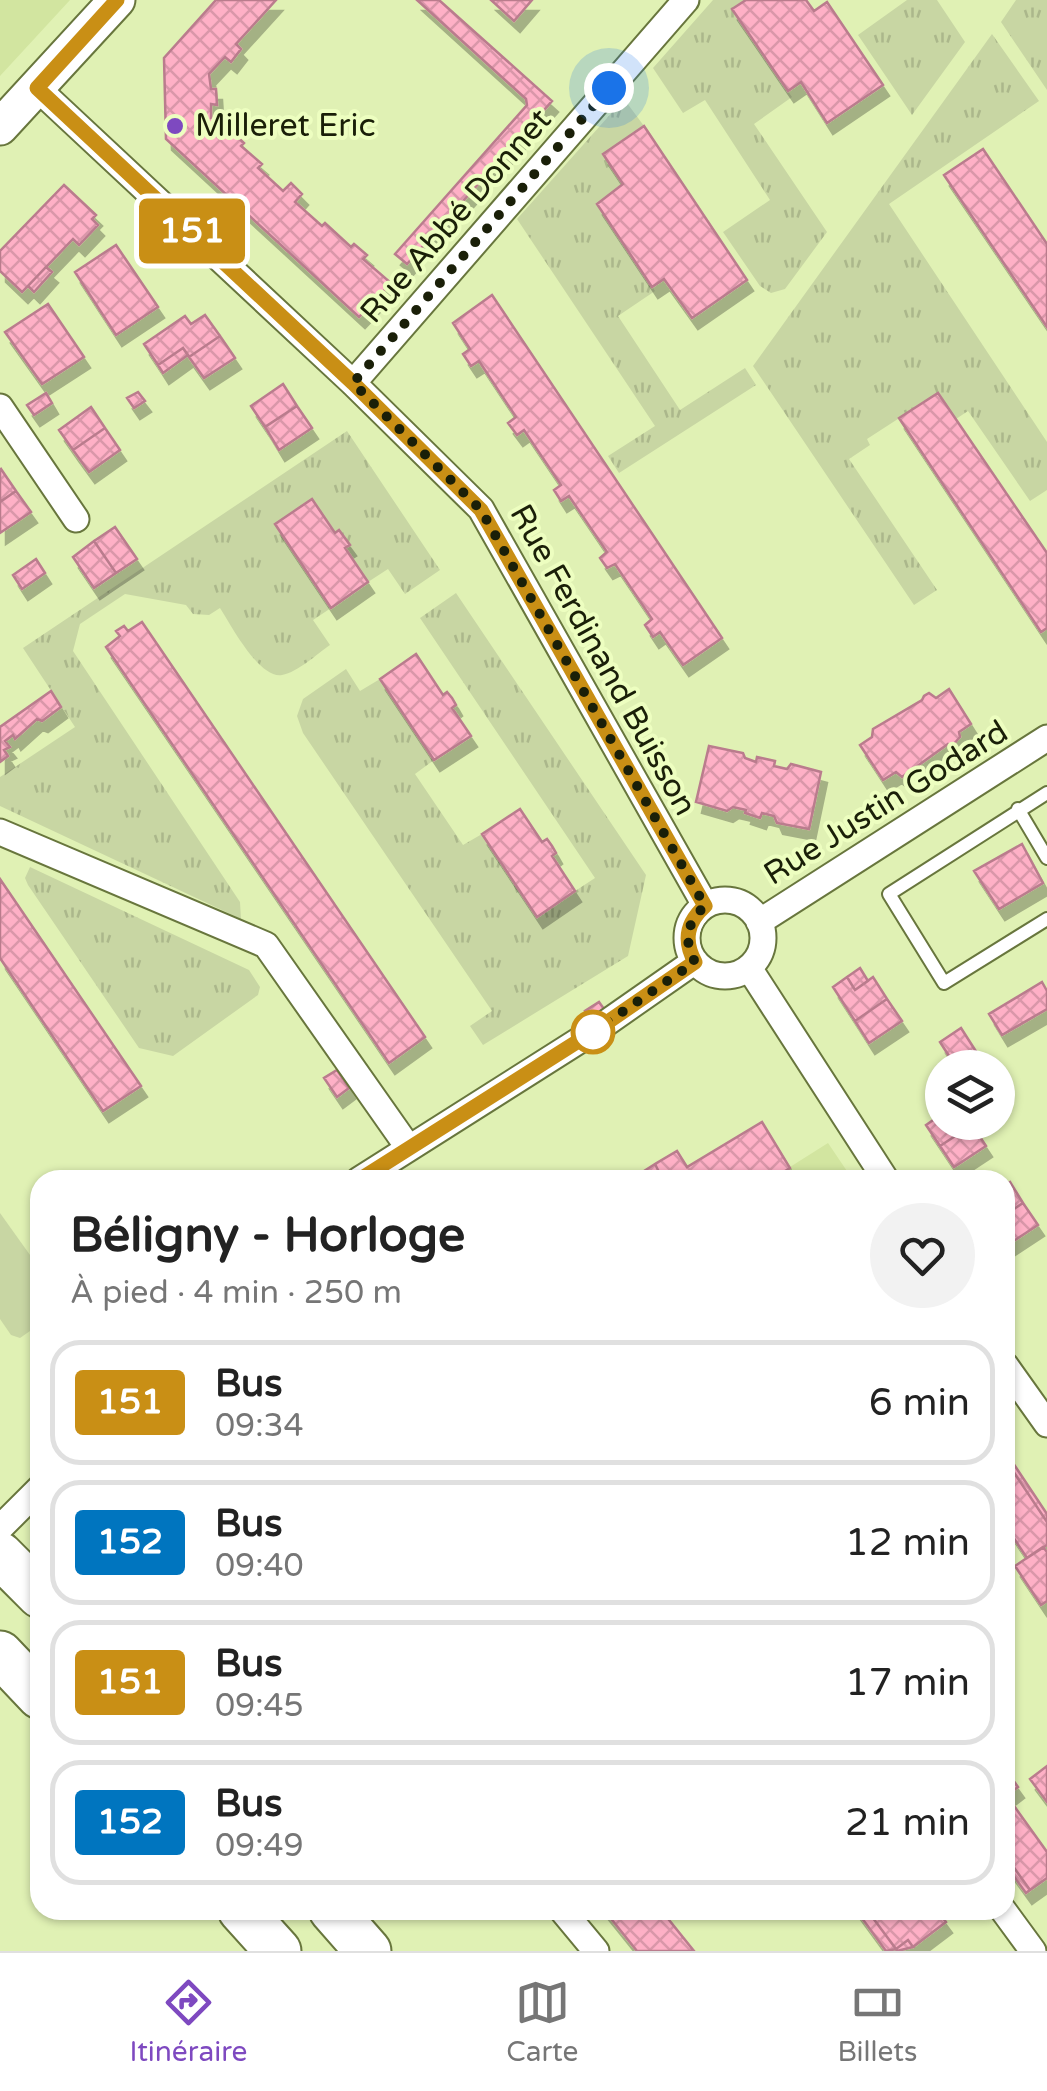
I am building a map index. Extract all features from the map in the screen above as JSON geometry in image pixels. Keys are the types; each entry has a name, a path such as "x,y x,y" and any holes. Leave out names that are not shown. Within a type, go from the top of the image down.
{"highway":[{"path":"0,1555 30,1585"},
{"path":"0,1654 30,1686"},
{"path":"250,1920 278,1951"},
{"path":"341,1920 368,1951"}],"street":[{"path":"0,127 117,0"},
{"name":"Rue Abbé Donnet","path":"353,383 686,0"},
{"name":"Rue Ferdinand Buisson","path":"37,88 353,383 481,510 705,906"},
{"path":"0,406 76,520"},
{"name":"Rue Justin Godard","path":"759,922 1047,738"},
{"path":"0,832 266,944 408,1147"},
{"path":"730,900 742,904 759,922 762,946 748,968 738,974 715,975 695,962 687,938 689,926 705,906 730,900"},
{"path":"375,1170 602,1026 695,962"},
{"path":"748,968 879,1170"},
{"path":"1015,1399 1047,1424"},
{"path":"0,1528 30,1498"},
{"path":"570,1920 596,1951"},
{"path":"1010,1920 1033,1951"}],"lane":[{"path":"1047,792 889,894 944,984 1047,918"},
{"path":"1018,810 1047,858"}],"shaded area":[{"path":"0,0 70,0 0,76"},
{"path":"762,1122 790,1167 828,1143 846,1170 646,1170 677,1151 687,1167"}],"green space":[{"path":"713,0 746,0 732,10 792,97 754,124 827,232 785,289 771,293 760,286 723,232 770,200 705,100 683,113 653,68"},
{"path":"907,0 937,0 965,42 912,115 858,35"},
{"path":"1016,0 1047,0 1047,90 1001,22"},
{"path":"992,34 1039,101 889,204 1047,442 1047,490 1030,501 968,411 956,419 938,393 867,439 870,445 849,459 937,590 914,605 753,366"},
{"path":"624,99 644,126 604,154 623,184 597,204 655,291 618,316 680,410 745,368 756,385 619,473 608,456 655,426 517,219"},
{"path":"347,431 440,570 405,594 388,569 368,582 345,548 349,545 335,533 311,499 275,524 331,608 313,620 330,645 301,667 282,675 264,669 220,608 209,615 193,614 186,605 125,594 80,624 73,651 240,902 241,919 0,806 0,777 75,727 23,648"},
{"path":"456,593 646,875 628,956 483,1045 470,1026 492,1011 303,733 297,716 303,699 346,669 360,691 380,679 434,760 415,774 463,845 482,834 537,916 595,878 420,618"},
{"path":"30,867 249,970 260,987 258,995 173,1056 139,1048 28,885 25,878"},
{"path":"0,1213 30,1255 30,1331 20,1338 11,1335 0,1319"}],"building":[{"path":"216,0 276,0 236,44 241,49 231,62 225,57 209,74 211,89 216,89 217,105 211,104 211,118 216,117 230,135 232,132 244,143 241,146 262,164 258,168 283,191 291,183 302,194 295,202 351,247 354,244 367,255 363,259 391,283 359,317 166,139 164,58"},
{"path":"417,0 439,0 552,101 407,264 395,254 527,105 526,99"},
{"path":"491,0 532,0 514,21"},
{"path":"746,0 806,0 814,11 827,2 883,85 827,123 801,82 788,91 732,9"},
{"path":"644,126 747,280 692,318 664,279 652,287 597,204 623,184 603,154"},
{"path":"983,149 1047,244 1047,327 944,175"},
{"path":"64,185 96,215 92,219 98,225 79,245 73,239 22,292 0,271 0,251"},
{"path":"116,245 158,307 116,335 75,272"},
{"path":"46,267 52,272 34,292 28,286"},
{"path":"492,295 722,638 683,665 660,632 653,637 645,625 652,619 615,564 607,568 600,558 607,552 569,496 561,501 554,490 561,485 524,430 517,435 508,423 516,417 479,361 471,366 463,354 470,349 453,323"},
{"path":"48,304 84,357 42,384 5,332"},
{"path":"205,315 220,336 189,357 183,348 158,365 144,344 185,316 191,324"},
{"path":"220,336 235,358 204,378 189,357"},
{"path":"183,348 188,355 163,373 158,365"},
{"path":"283,384 297,406 265,427 251,406"},
{"path":"138,392 145,401 134,408 127,398"},
{"path":"46,393 52,403 34,415 27,405"},
{"path":"938,393 1047,553 1047,628 1041,632 899,418"},
{"path":"297,406 312,428 279,450 265,427"},
{"path":"91,407 105,428 73,450 59,430"},
{"path":"105,428 120,450 89,472 73,450"},
{"path":"0,470 16,491 0,502"},
{"path":"16,491 31,512 0,533 0,502"},
{"path":"312,499 335,533 339,530 350,545 345,548 368,582 331,608 275,524"},
{"path":"115,527 137,559 116,573 94,541"},
{"path":"94,541 116,573 94,588 73,557"},
{"path":"36,559 45,573 22,589 13,575"},
{"path":"142,622 425,1037 389,1063 106,647 120,636 116,631 124,626 128,631"},
{"path":"416,654 443,695 447,692 452,698 456,705 452,708 471,736 434,760 380,679"},
{"path":"949,689 971,724 959,732 960,737 952,746 948,744 902,777 896,772 883,780 860,745 872,737 873,729 924,696 929,693 936,698"},
{"path":"51,691 61,707 42,721 37,719 15,739 13,735 5,741 10,747 4,750 8,756 0,762 0,727"},
{"path":"709,746 743,753 756,762 757,757 775,761 774,766 787,769 791,764 821,772 809,829 777,823 774,816 762,813 760,818 745,813 746,810 733,807 727,811 696,802"},
{"path":"520,809 542,842 547,839 552,846 556,853 552,856 575,891 537,917 482,834"},
{"path":"1022,844 1043,883 999,909 974,871"},
{"path":"0,879 141,1086 103,1111 0,958"},
{"path":"860,968 868,981 855,990 847,977"},
{"path":"847,977 855,990 873,977 887,999 855,1021 833,987"},
{"path":"1042,982 1047,991 1047,1009 1002,1035 989,1014"},
{"path":"887,999 902,1021 869,1043 855,1021"},
{"path":"599,1002 604,1009 590,1019 585,1011"},
{"path":"961,1028 975,1050 945,1050 940,1042"},
{"path":"337,1070 349,1088 337,1097 324,1078"},
{"path":"762,1122 790,1168 658,1170 655,1164 677,1151 687,1167"},
{"path":"949,1140 982,1140 986,1146 954,1167 940,1146"},
{"path":"1015,1190 1023,1203 1015,1208"},
{"path":"1023,1203 1038,1225 1015,1240 1015,1208"},
{"path":"1015,1466 1047,1514 1047,1522 1015,1474"},
{"path":"1015,1474 1047,1522 1047,1545 1027,1558 1015,1540"},
{"path":"1043,1547 1047,1552 1047,1601 1041,1605 1015,1566"},
{"path":"1047,1766 1047,1802 1030,1779"},
{"path":"1015,1807 1047,1852 1047,1878 1030,1890 1015,1869"},
{"path":"1015,1869 1030,1890 1026,1893 1015,1878"},
{"path":"612,1920 669,1920 694,1951 637,1951"},
{"path":"863,1920 874,1920 896,1949 886,1951"},
{"path":"874,1920 946,1922 913,1947 908,1940 896,1949"},
{"path":"908,1940 913,1947 897,1951 896,1949"}],"bus line":[{"name":"151","path":"117,0 37,88 353,383 481,510 705,906 689,926 689,951 695,962 602,1026 374,1170"}],"place":[{"name":"Milleret Eric","path":"175,126"}],"route":[{"path":"593,1032 695,962 689,951 689,926 705,906 481,510 353,383 609,88"}]}
